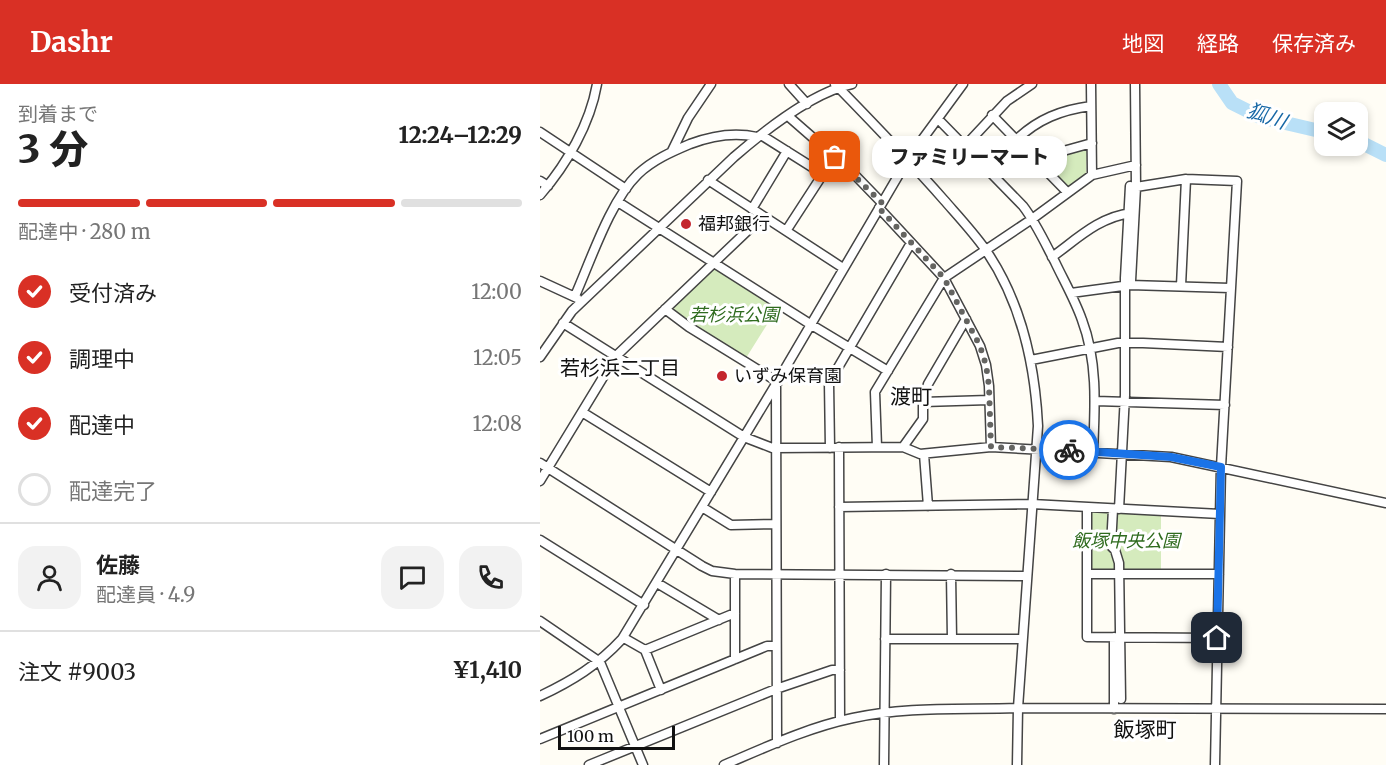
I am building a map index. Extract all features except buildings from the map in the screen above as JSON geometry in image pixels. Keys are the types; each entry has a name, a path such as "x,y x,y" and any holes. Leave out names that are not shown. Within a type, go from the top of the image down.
{"street":[{"path":"540,195 544,183 570,151 593,104 599,84"},
{"path":"672,152 688,118 711,84"},
{"path":"789,84 807,104"},
{"path":"579,298 659,229 708,180 759,136 836,85 852,84"},
{"path":"541,694 570,681 600,662 624,638 908,159 963,84"},
{"path":"965,146 1007,101 1032,84"},
{"path":"1090,84 1092,175"},
{"path":"1111,546 1123,454 1124,343 1136,165 1135,84"},
{"path":"836,85 908,159 985,249 1004,282 1017,312 1031,360 1036,403 1036,448 1022,639 1017,765"},
{"path":"1016,140 1032,125 1049,116 1070,109 1091,106"},
{"path":"992,115 1067,192"},
{"path":"788,116 851,171 911,243 944,278 980,346 986,365 991,447"},
{"path":"938,118 1023,206 1071,293 1083,321 1090,348 1096,400 1094,452"},
{"path":"540,132 626,189"},
{"path":"540,357 579,298 618,202 626,189 637,175 672,152 701,140 741,133 759,136 823,174 786,231"},
{"path":"1039,164 1056,153 1092,143"},
{"path":"752,209 787,152"},
{"path":"877,447 875,392 944,278 1032,219 1092,175 1136,165"},
{"path":"1133,187 1186,179 1237,181 1221,467 1215,765"},
{"path":"1181,286 1186,179"},
{"path":"708,180 843,268"},
{"path":"618,202 888,371"},
{"path":"1052,257 1096,224 1132,213"},
{"path":"540,481 616,356 763,216"},
{"path":"840,721 839,507 829,383 911,243"},
{"path":"540,281 579,298"},
{"path":"1071,293 1128,285 1230,288"},
{"path":"665,309 777,383"},
{"path":"903,447 923,419 923,402 928,384 966,320"},
{"path":"563,323 744,437 775,448 903,447 920,454 991,447 1036,448 1171,457 1386,503"},
{"path":"1031,360 1124,343 1228,347"},
{"path":"777,383 775,448 777,743"},
{"path":"923,402 989,400"},
{"path":"1096,400 1225,405"},
{"path":"582,412 711,492"},
{"path":"924,454 928,506"},
{"path":"540,463 712,571 735,574 1026,576"},
{"path":"839,507 1032,504 1220,514"},
{"path":"702,507 731,525 776,524"},
{"path":"1087,507 1087,637 1217,638"},
{"path":"1087,539 1104,541 1118,556 1120,574 1114,709"},
{"path":"540,540 644,605"},
{"path":"735,574 735,659"},
{"path":"884,765 886,574"},
{"path":"951,574 952,639"},
{"path":"1087,574 1219,574"},
{"path":"657,583 719,620"},
{"path":"645,650 735,614"},
{"path":"540,621 600,662 643,765"},
{"path":"1117,637 1120,699"},
{"path":"624,638 645,650 661,690"},
{"path":"885,639 1022,639"},
{"path":"540,739 767,646 776,646"},
{"path":"589,765 776,689 840,669"},
{"path":"724,765 840,721 885,712 1018,708 1386,709"}],"green space":[{"path":"1087,148 1086,175 1068,188 1045,165 1057,157"},
{"name":"若杉浜公園","path":"713,266 778,307 746,358 672,310"},
{"name":"飯塚中央公園","path":"1090,511 1161,514 1161,571 1090,570"}],"waterway":[{"name":"狐川","path":"1219,84 1232,103 1260,117 1314,130"},
{"name":"狐川","path":"1368,146 1386,155"}],"way so far":[{"path":"835,157 882,203 879,208 944,278 980,346 986,365 991,447 1069,450"}],"place":[{"name":"ファミリーマート","path":"835,157"},
{"name":"福邦銀行","path":"686,224"},
{"name":"いずみ保育園","path":"722,376"}],"district":[{"name":"若杉浜二丁目","path":"620,368"},
{"name":"渡町","path":"911,397"},
{"name":"飯塚町","path":"1145,730"}],"route":[{"path":"1069,450 1171,457 1221,467 1217,638"}]}
